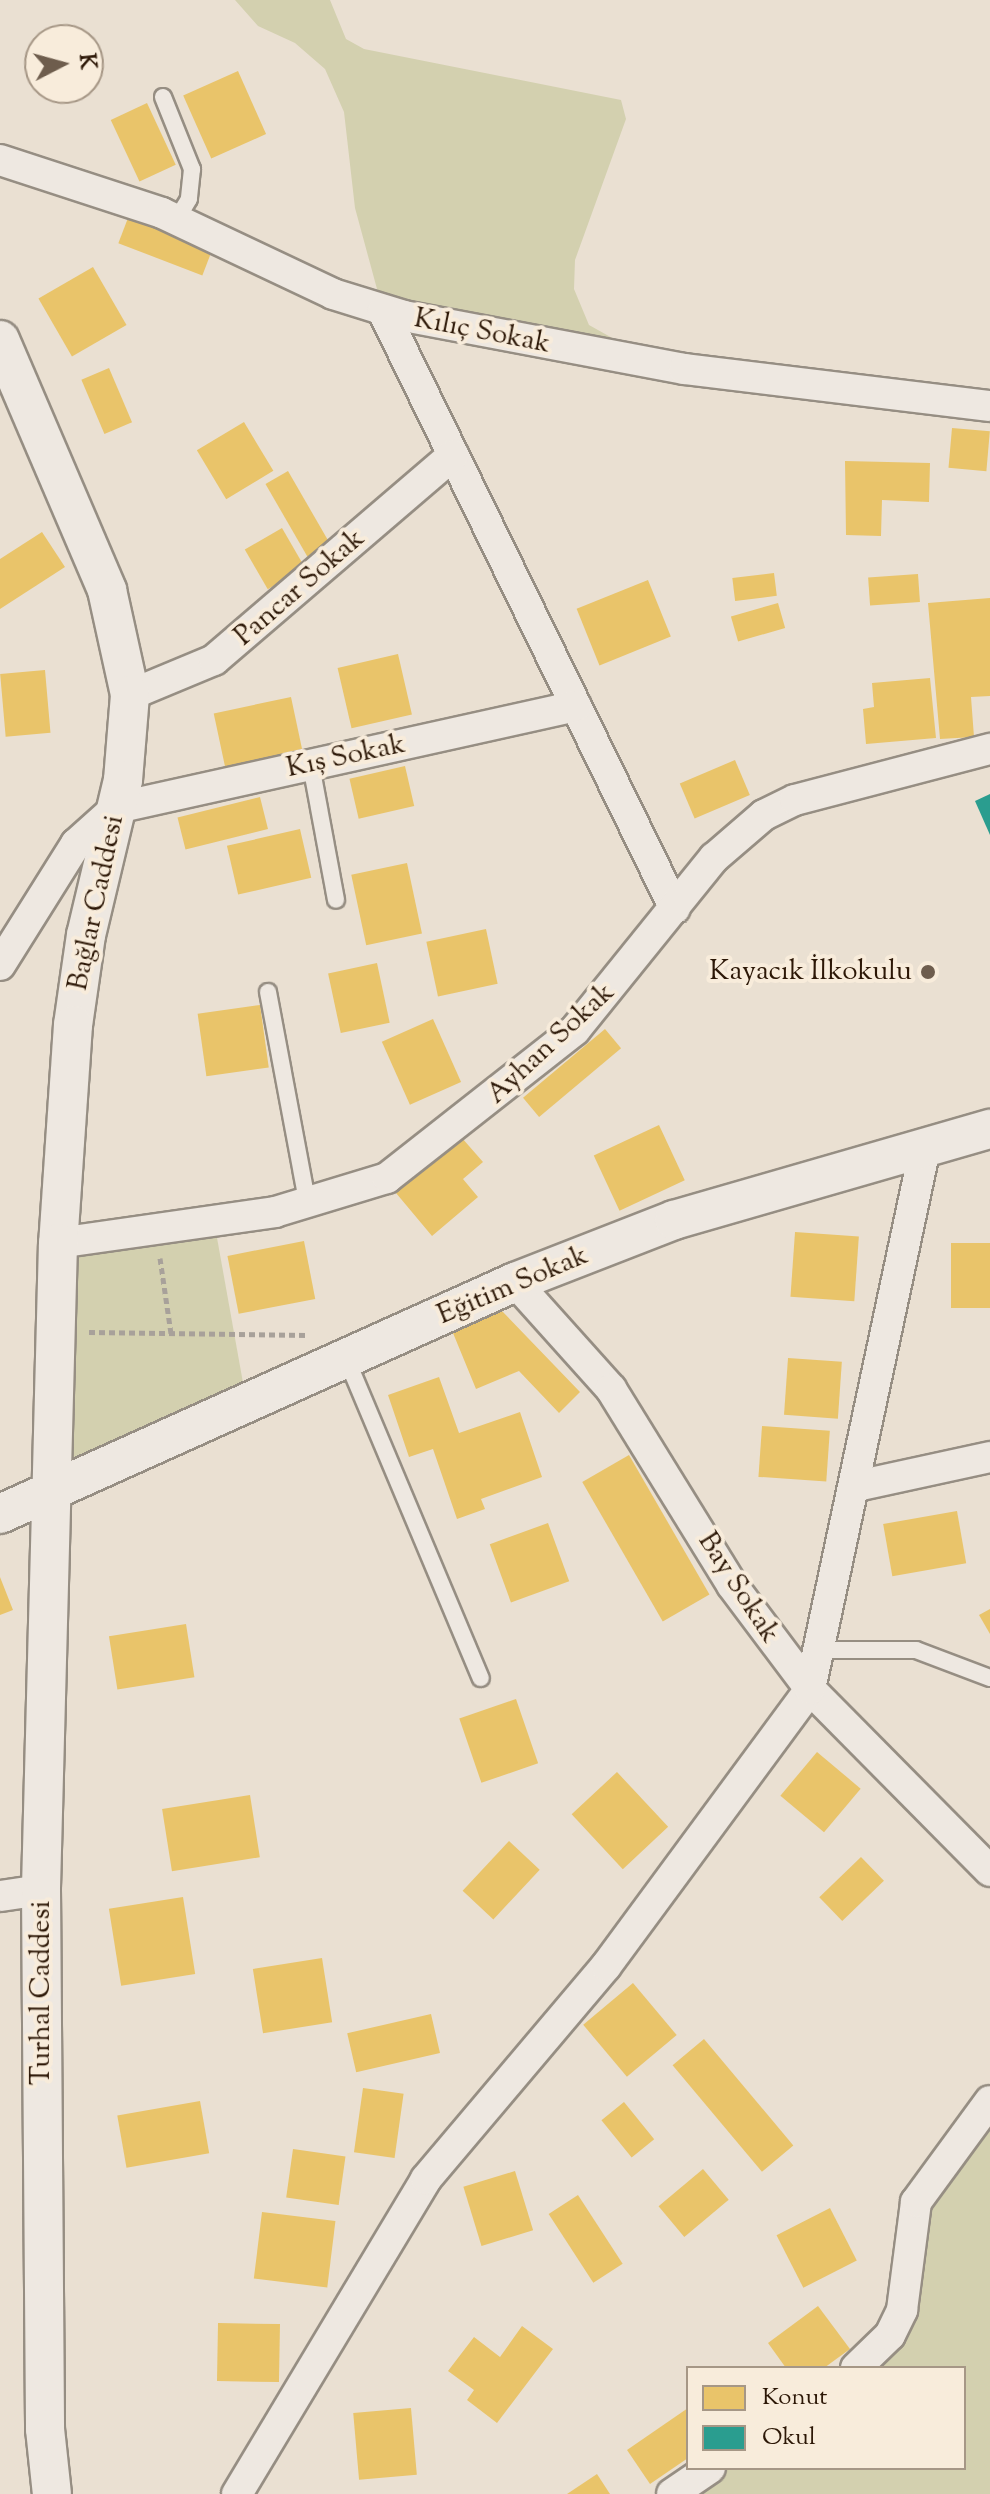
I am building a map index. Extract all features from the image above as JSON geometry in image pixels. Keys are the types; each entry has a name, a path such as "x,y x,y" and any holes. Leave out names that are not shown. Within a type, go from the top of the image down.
{"street":[{"name":"Kılıç Sokak","path":"0,160 177,219 383,311 684,369 990,406"},
{"path":"383,311 675,909"},
{"name":"Bağlar Caddesi","path":"0,340 107,590 130,695 116,808 73,1025 58,1243 55,1492"},
{"name":"Pancar Sokak","path":"130,695 214,660 453,455"},
{"name":"Kış Sokak","path":"116,808 576,706"},
{"name":"Ayhan Sokak","path":"58,1243 308,1205 387,1178 459,1127 575,1030 714,858 764,815 795,800 990,749"},
{"path":"0,965 76,844 116,808"},
{"name":"Eğitim Sokak","path":"0,1514 55,1492 515,1282 674,1220 990,1129"},
{"path":"237,2494 426,2179 606,1966 810,1689 857,1486 925,1148"},
{"name":"Bay Sokak","path":"515,1282 611,1389 732,1585 810,1689 990,1871"},
{"path":"857,1486 990,1457"},
{"name":"Turhal Caddesi","path":"52,2494 45,2429 41,1890 55,1492"},
{"path":"0,1896 41,1890"},
{"path":"858,2366 890,2335 902,2310 916,2202 990,2101"},
{"path":"672,2494 707,2470"}],"lane":[{"path":"163,97 192,169 189,199 177,219"},
{"path":"311,765 336,900"},
{"path":"268,992 308,1205"},
{"path":"335,1365 481,1678"},
{"path":"819,1650 916,1650 990,1678"}],"path":[{"path":"155,1229 171,1333"},
{"path":"57,1332 310,1335 335,1365"}],"shaded area":[{"path":"235,0 330,0 346,39 364,49 621,100 626,119 575,260 574,289 589,325 632,349 383,311 355,208 344,112 325,69 295,43 258,26"},
{"path":"214,1221 247,1405 55,1492 58,1243"},
{"path":"990,2101 990,2494 698,2494 709,2470 966,2470 966,2366 858,2366 890,2335 908,2241"}],"building: Konut":[{"path":"238,71 266,134 211,158 183,95"},
{"path":"147,103 176,165 139,182 111,120"},
{"path":"128,218 212,250 202,275 118,243"},
{"path":"93,267 126,325 72,357 38,298"},
{"path":"109,368 132,422 104,434 81,380"},
{"path":"244,422 273,471 226,499 197,450"},
{"path":"952,428 990,431 986,471 949,468"},
{"path":"845,461 930,463 929,502 882,500 881,536 846,535"},
{"path":"288,471 330,544 307,557 265,484"},
{"path":"282,528 305,568 268,589 245,550"},
{"path":"42,532 65,567 0,609 0,559"},
{"path":"774,573 777,596 735,601 732,578"},
{"path":"918,574 920,602 870,605 868,577"},
{"path":"648,580 671,637 599,665 577,609"},
{"path":"990,598 990,696 971,697 974,737 940,739 928,603"},
{"path":"778,603 785,628 738,641 731,617"},
{"path":"398,654 412,714 352,728 338,668"},
{"path":"45,670 50,733 6,737 0,674"},
{"path":"930,678 936,738 866,744 863,709 874,707 872,683"},
{"path":"291,697 303,752 225,768 214,713"},
{"path":"735,760 750,795 695,818 680,783"},
{"path":"405,766 414,806 359,819 349,779"},
{"path":"260,797 268,829 186,850 178,818"},
{"path":"300,829 311,878 238,895 227,846"},
{"path":"407,863 422,933 366,945 351,875"},
{"path":"486,929 498,984 438,996 426,942"},
{"path":"377,963 390,1023 341,1033 328,973"},
{"path":"260,1005 269,1067 206,1076 198,1014"},
{"path":"433,1019 461,1082 410,1105 382,1042"},
{"path":"605,1029 621,1048 539,1117 523,1098"},
{"path":"659,1125 685,1180 620,1211 594,1155"},
{"path":"462,1138 483,1162 463,1179 478,1197 432,1236 396,1193"},
{"path":"795,1232 859,1236 854,1301 790,1297"},
{"path":"304,1241 315,1299 239,1314 227,1256"},
{"path":"951,1243 990,1243 990,1308 951,1308"},
{"path":"502,1311 580,1392 559,1413 519,1371 476,1389 453,1333"},
{"path":"788,1358 842,1362 838,1419 784,1415"},
{"path":"439,1377 459,1433 520,1412 542,1477 481,1499 485,1509 457,1519 433,1449 409,1457 388,1395"},
{"path":"762,1426 830,1431 826,1482 758,1477"},
{"path":"629,1455 710,1594 663,1621 582,1482"},
{"path":"957,1511 966,1563 892,1576 883,1524"},
{"path":"548,1523 569,1581 511,1602 490,1544"},
{"path":"0,1577 13,1610 0,1615"},
{"path":"990,1609 990,1634 979,1615"},
{"path":"186,1624 194,1677 117,1690 109,1636"},
{"path":"516,1699 538,1763 481,1783 459,1719"},
{"path":"817,1752 861,1789 824,1832 780,1796"},
{"path":"617,1772 668,1827 623,1869 572,1814"},
{"path":"250,1795 260,1857 172,1871 162,1809"},
{"path":"509,1841 540,1870 493,1919 463,1891"},
{"path":"861,1857 884,1881 842,1921 819,1897"},
{"path":"183,1897 195,1974 121,1986 109,1909"},
{"path":"322,1958 332,2022 263,2033 253,1969"},
{"path":"633,1983 677,2035 627,2077 583,2025"},
{"path":"431,2014 440,2053 356,2072 347,2033"},
{"path":"704,2039 793,2145 762,2172 673,2065"},
{"path":"363,2088 404,2094 395,2158 354,2152"},
{"path":"200,2101 209,2153 126,2168 117,2116"},
{"path":"624,2102 654,2139 632,2158 601,2120"},
{"path":"293,2149 345,2156 339,2205 286,2198"},
{"path":"703,2169 729,2200 684,2237 659,2206"},
{"path":"515,2171 533,2230 481,2246 463,2187"},
{"path":"578,2195 623,2264 593,2283 549,2214"},
{"path":"830,2208 857,2261 803,2288 777,2235"},
{"path":"262,2212 335,2221 327,2288 254,2279"},
{"path":"818,2306 850,2349 827,2366 785,2366 768,2343"},
{"path":"218,2323 280,2324 279,2382 217,2381"},
{"path":"522,2326 553,2349 497,2423 467,2400 474,2390 448,2371 474,2337 500,2357"},
{"path":"411,2408 417,2475 359,2480 353,2413"},
{"path":"686,2409 686,2459 650,2484 627,2450"},
{"path":"597,2474 610,2494 567,2494"}],"building: Okul":[{"path":"990,794 990,835 975,801"}],"place":[{"name":"Kayacık İlkokulu","path":"928,972"}]}
